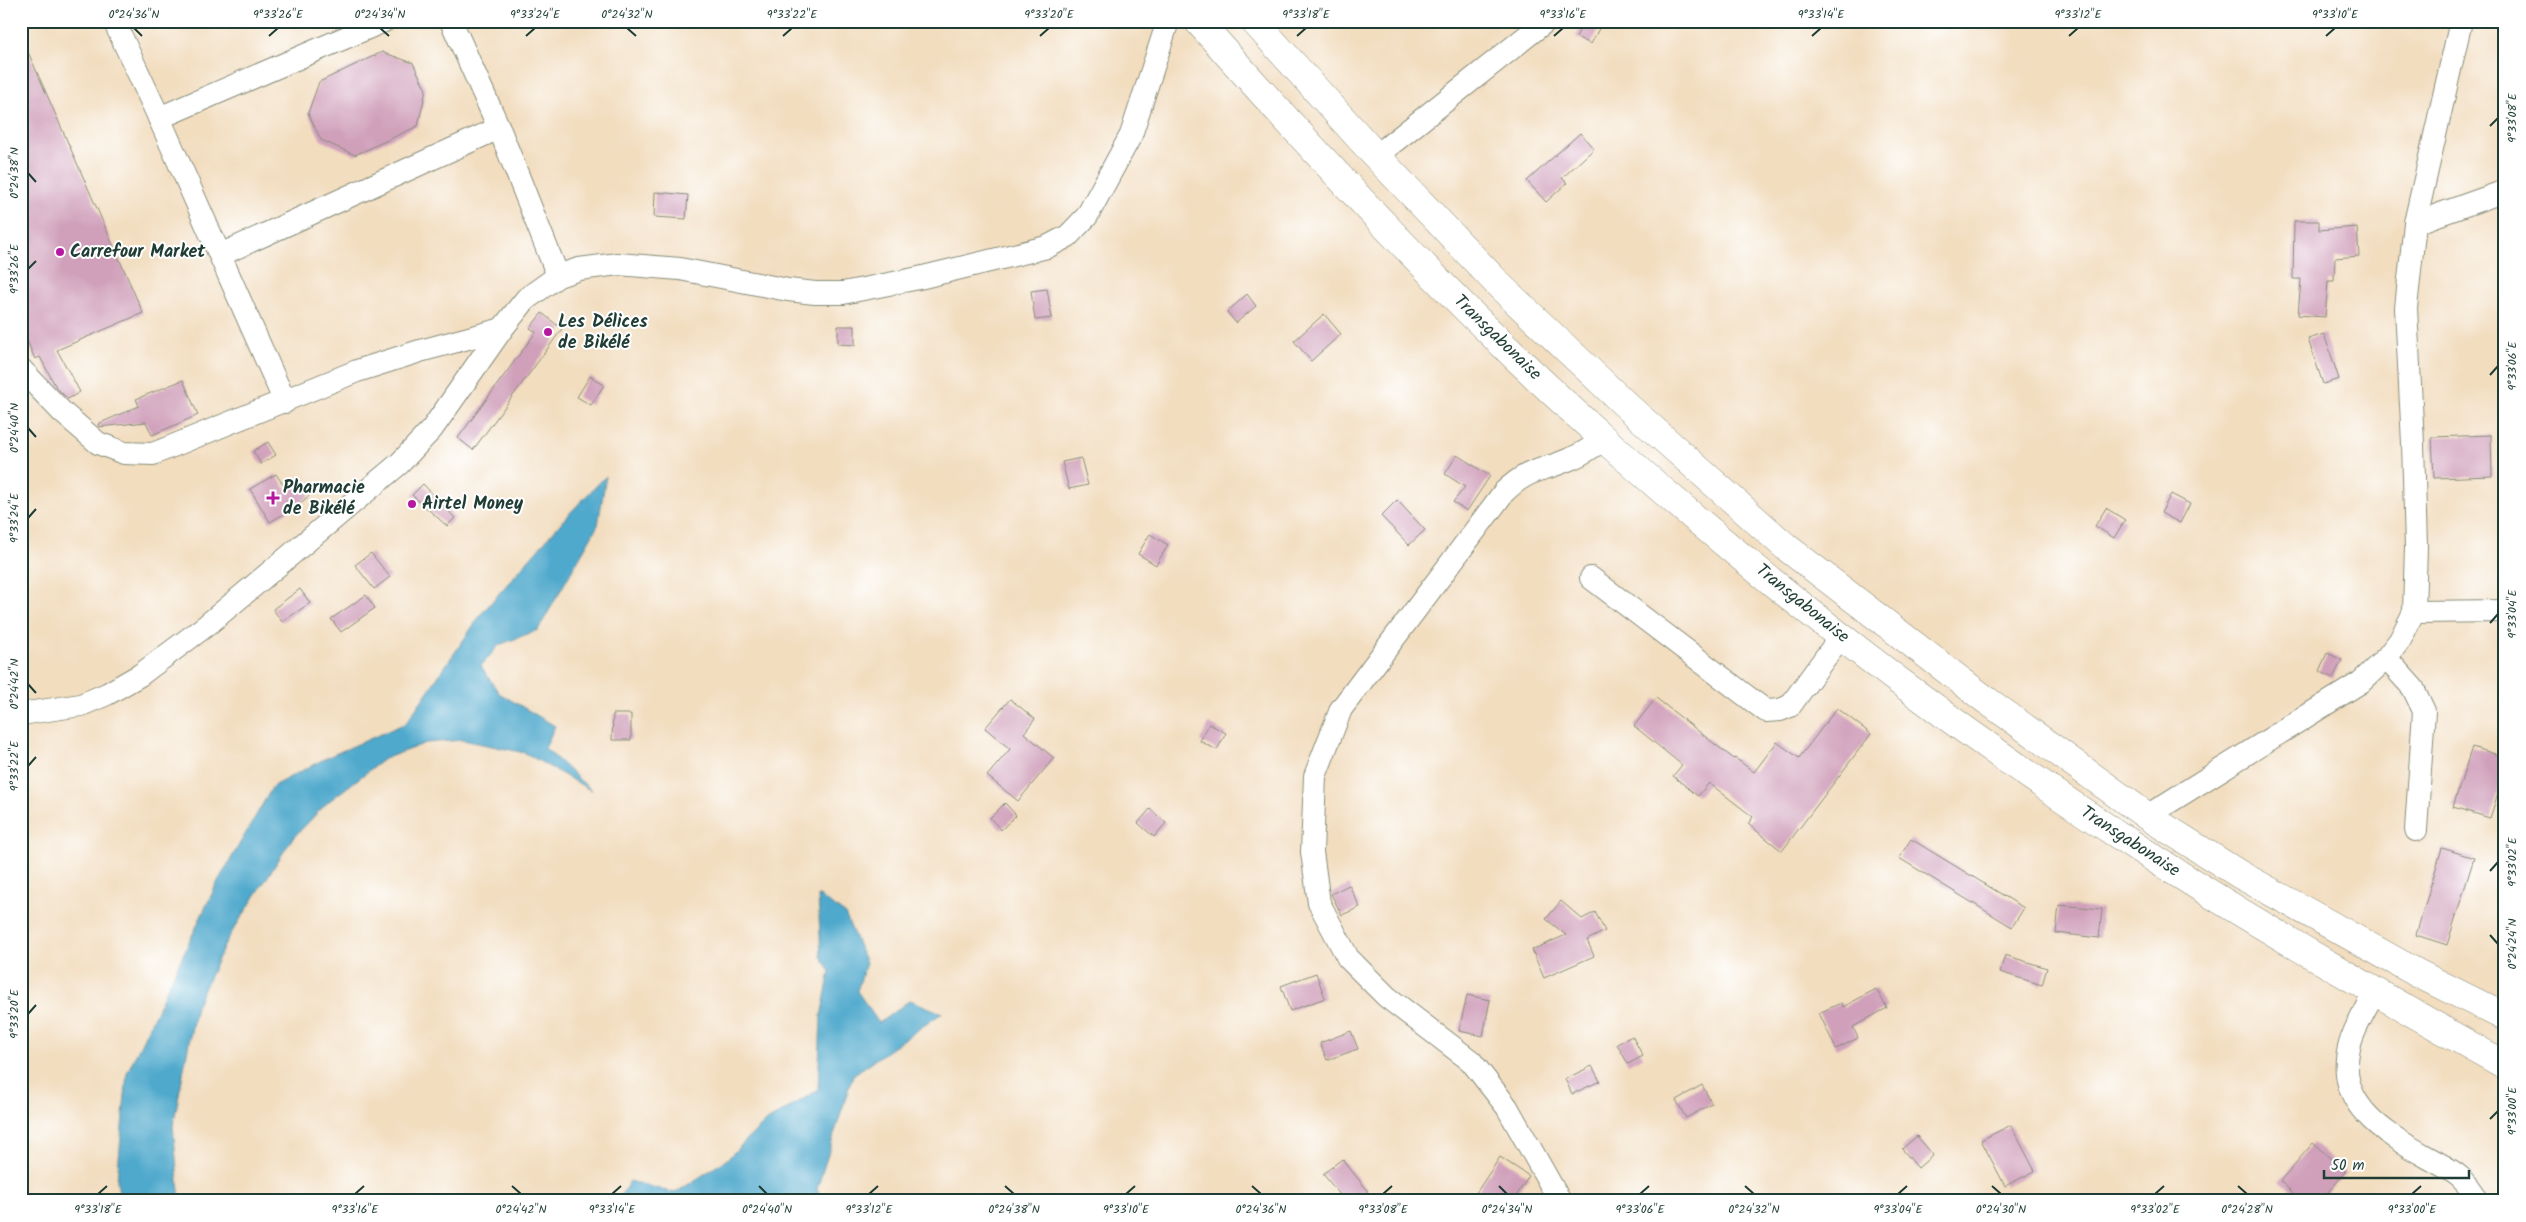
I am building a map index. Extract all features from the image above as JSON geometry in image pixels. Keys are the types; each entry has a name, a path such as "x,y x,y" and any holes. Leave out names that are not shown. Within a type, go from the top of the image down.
{"highway":[{"name":"Transgabonaise","path":"1198,21 1329,166 1483,326 1604,439 1685,510 1841,636 1930,704 2086,814 2196,886 2374,992 2505,1065"},
{"name":"Transgabonaise","path":"1254,21 1376,156 1502,288 1628,407 1786,547 1982,697 2147,816 2248,879 2417,972 2505,1017"}],"street":[{"path":"114,21 220,254 284,402"},
{"path":"159,118 384,21"},
{"path":"451,21 499,128 558,276"},
{"path":"21,714 81,705 107,694 140,675 207,625 400,463 432,429 526,299 558,276 579,268 618,264 680,269 788,290 815,293 843,293 919,278 1047,247 1068,236 1087,216 1104,189 1131,135 1168,21"},
{"path":"1376,156 1546,21"},
{"path":"2147,816 2361,682 2386,658 2400,640 2414,612 2416,547 2406,308 2415,223 2461,21"},
{"path":"220,254 499,128"},
{"path":"2415,223 2505,191"},
{"path":"21,369 62,412 98,444 124,453 153,454 357,371 420,351 502,330"},
{"path":"1560,1201 1507,1107 1471,1061 1387,997 1348,958 1319,904 1312,852 1315,776 1341,709 1504,492 1525,474 1584,453 1604,439"},
{"path":"1590,578 1766,711 1780,710 1790,706 1841,636"},
{"path":"2414,612 2505,611"},
{"path":"2386,658 2413,688 2424,711 2416,830"},
{"path":"2374,992 2350,1044 2346,1072 2353,1098 2371,1120 2412,1148 2464,1179 2478,1201"}],"water":[{"path":"606,476 598,525 538,630 499,645 481,666 499,693 555,726 545,748 592,791 525,753 463,740 426,743 384,759 328,802 292,839 227,940 196,1006 173,1126 180,1201 120,1201 117,1180 127,1073 217,883 273,786 328,757 406,723 482,613 566,517"},
{"path":"818,895 845,914 866,963 857,991 879,1023 910,1000 942,1013 853,1075 817,1189 822,1201 617,1201 630,1181 675,1193 726,1160 764,1123 818,1090 821,1016 830,972 821,956"}],"building":[{"path":"1584,21 1603,21 1591,44 1576,37"},
{"path":"21,36 143,313 57,350 80,392 68,399 56,387 40,357 35,359 21,327"},
{"path":"382,52 413,63 426,90 418,126 355,155 321,140 308,113 319,82"},
{"path":"1580,133 1594,149 1562,178 1567,183 1546,202 1527,181"},
{"path":"655,192 688,195 686,219 654,217"},
{"path":"2294,221 2319,221 2319,230 2357,227 2359,256 2335,258 2334,281 2328,281 2325,317 2298,315 2301,279 2293,279"},
{"path":"1047,289 1052,318 1035,320 1031,291"},
{"path":"1247,294 1256,306 1236,323 1227,312"},
{"path":"542,313 562,329 473,450 458,438 536,332 530,328"},
{"path":"1324,314 1341,334 1311,361 1294,341"},
{"path":"838,326 855,326 855,345 838,344"},
{"path":"2324,334 2339,379 2323,384 2308,339"},
{"path":"590,376 604,385 591,405 577,397"},
{"path":"183,380 198,415 152,435 146,422 99,427 98,424 139,406 136,399"},
{"path":"2491,435 2492,476 2434,478 2432,437"},
{"path":"268,442 276,455 261,464 253,451"},
{"path":"1457,455 1490,476 1467,511 1453,502 1465,487 1445,474"},
{"path":"1081,458 1088,485 1069,489 1062,462"},
{"name":"Pharmacie de Bikélé","path":"276,474 286,489 298,480 310,495 296,507 270,522 250,489"},
{"path":"423,484 455,518 447,526 412,495"},
{"path":"2171,494 2190,504 2180,523 2161,513"},
{"path":"1397,500 1425,530 1409,545 1381,516"},
{"path":"2106,508 2125,520 2114,538 2095,526"},
{"path":"1150,534 1168,545 1156,565 1138,554"},
{"path":"371,553 390,577 374,589 355,565"},
{"path":"300,589 310,603 282,622 273,609"},
{"path":"366,595 375,608 341,632 331,619"},
{"path":"2327,653 2342,660 2333,678 2319,671"},
{"path":"1656,698 1734,759 1754,772 1777,742 1799,758 1837,708 1871,734 1782,851 1748,824 1753,817 1709,783 1698,796 1673,776 1682,765 1634,726"},
{"path":"1010,699 1035,719 1024,733 1054,758 1018,801 987,776 1010,749 985,728"},
{"path":"613,714 631,714 631,740 612,740"},
{"path":"1209,724 1226,733 1217,750 1200,741"},
{"path":"2472,747 2505,757 2505,772 2490,818 2453,807"},
{"path":"1005,803 1016,815 1001,830 990,818"},
{"path":"1150,809 1166,823 1154,837 1138,823"},
{"path":"1911,839 2024,908 2012,927 1899,858"},
{"path":"2442,848 2474,858 2447,945 2416,935"},
{"path":"1349,885 1360,907 1342,915 1331,894"},
{"path":"1561,901 1582,919 1595,912 1605,931 1587,940 1594,956 1544,978 1532,950 1566,935 1546,919"},
{"path":"2059,905 2102,909 2099,938 2056,933"},
{"path":"2005,955 2047,968 2042,985 2000,972"},
{"path":"1316,973 1325,998 1290,1011 1281,986"},
{"path":"1876,989 1887,1008 1853,1027 1858,1038 1836,1049 1819,1013 1841,1003 1843,1007"},
{"path":"1467,995 1490,1000 1483,1036 1459,1031"},
{"path":"1351,1031 1358,1049 1327,1060 1320,1043"},
{"path":"1632,1036 1643,1056 1628,1064 1617,1044"},
{"path":"1592,1066 1600,1081 1572,1094 1565,1079"},
{"path":"1702,1085 1712,1104 1686,1118 1676,1100"},
{"path":"2011,1125 2035,1171 2005,1186 1981,1140"},
{"path":"1917,1136 1933,1155 1918,1168 1902,1149"},
{"path":"2313,1143 2346,1172 2320,1201 2302,1201 2280,1181"},
{"path":"1500,1157 1529,1176 1513,1201 1489,1201 1476,1193"},
{"path":"1342,1159 1368,1191 1356,1201 1345,1201 1323,1174"}],"place":[{"name":"Carrefour Market","path":"60,252"},
{"name":"Les Délices de Bikélé","path":"548,332"},
{"name":"Pharmacie de Bikélé","path":"273,498"},
{"name":"Airtel Money","path":"412,504"}]}
